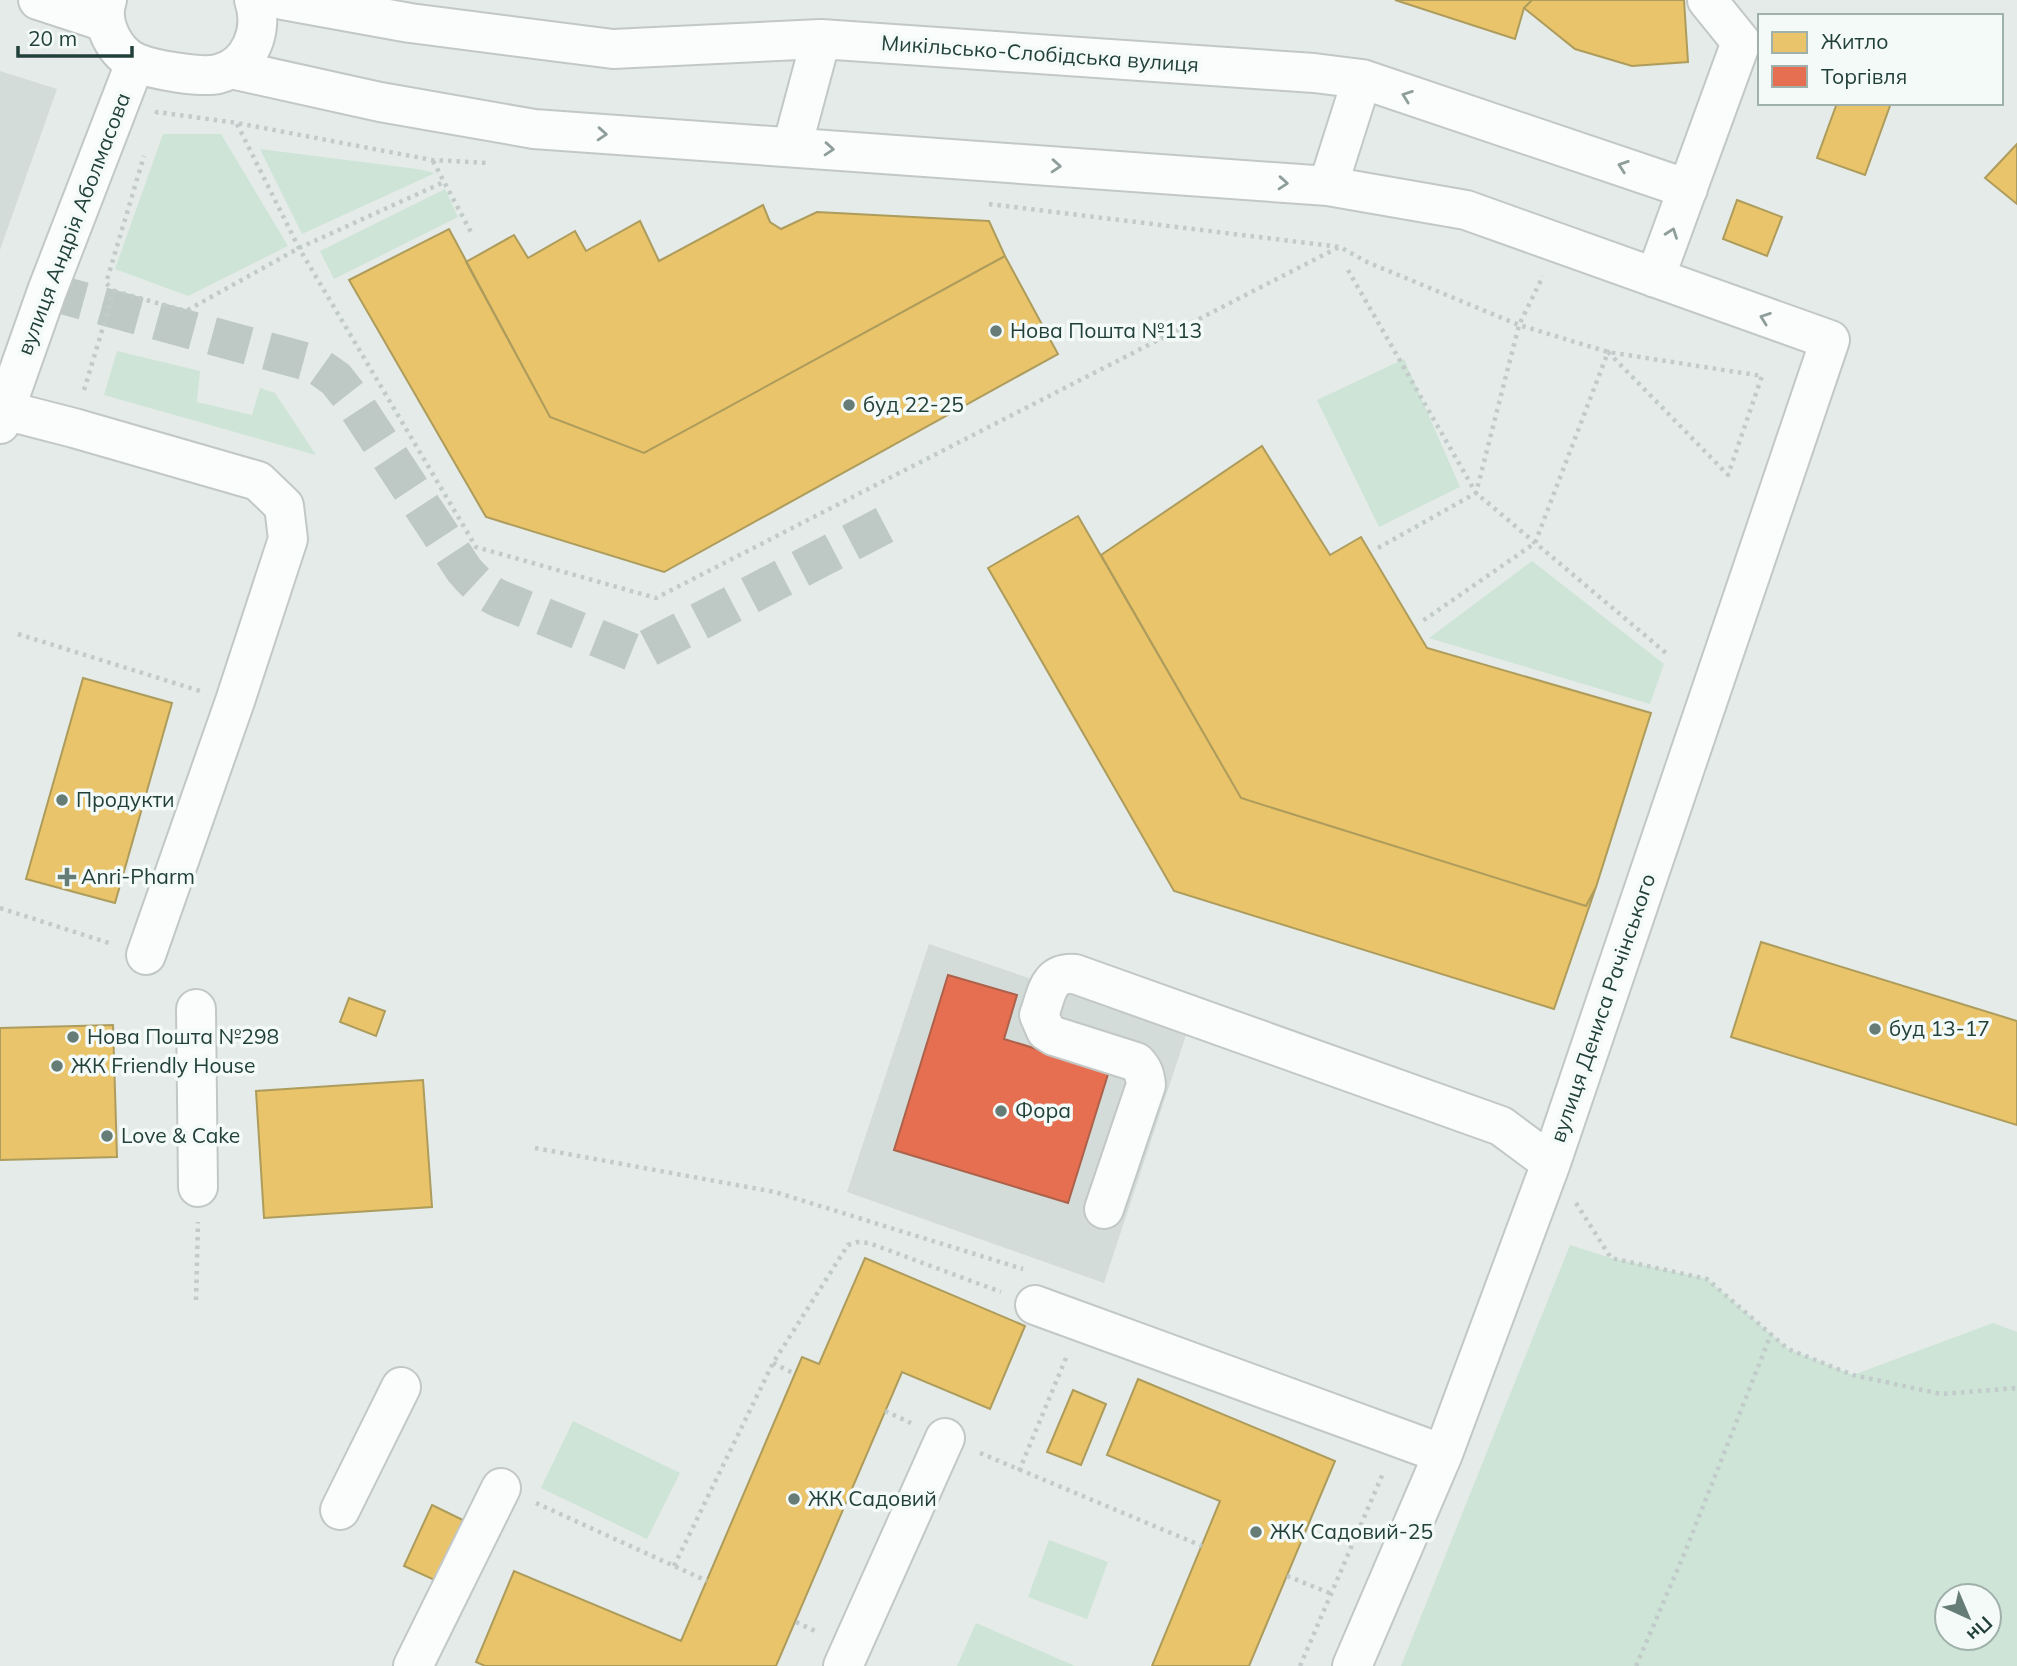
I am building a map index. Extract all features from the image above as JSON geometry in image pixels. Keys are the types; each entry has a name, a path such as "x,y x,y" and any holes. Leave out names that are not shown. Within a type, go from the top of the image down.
{"street":[{"path":"38,0 106,11 113,43 135,63 193,75 217,74 232,69 243,59 256,37 258,12 254,0"},
{"name":"Микільсько-Слобідська вулиця","path":"284,0 410,23 613,49 821,38 1314,73 1362,79 1688,188"},
{"path":"232,69 380,102 534,129 1328,186 1466,210 1656,278 1741,42 1707,0"},
{"path":"792,147 821,38"},
{"name":"вулиця Андрія Аболмасова","path":"1,415 135,63"},
{"path":"1328,186 1362,79"},
{"name":"вулиця Дениса Рачінського","path":"1352,1666 1443,1454 1550,1163 1830,340 1656,278"},
{"path":"1,415 74,428 258,481 284,506 288,540 146,955"},
{"path":"1104,1209 1146,1085 1145,1076 1136,1062 1054,1036 1046,1031 1039,1015 1049,985 1056,976 1065,973 1075,974 1501,1126 1550,1163"},
{"path":"196,1009 198,1186"},
{"path":"1034,1288 1080,1323 1443,1454"},
{"path":"340,1510 401,1387"},
{"path":"843,1666 945,1438"},
{"path":"413,1666 501,1488"}],"path":[{"path":"153,125 157,112 237,123 432,160 502,164"},
{"path":"237,123 299,248 476,547 656,598 1340,247"},
{"path":"145,152 106,283 114,291 186,311 299,248 444,182"},
{"path":"432,160 473,236"},
{"path":"985,203 1340,247 1367,262 1519,325 1608,352 1762,376 1728,475 1608,352"},
{"path":"1378,548 1476,493 1519,325 1559,243"},
{"path":"1348,270 1476,493 1666,653"},
{"path":"74,428 114,291"},
{"path":"1420,622 1535,543 1608,352"},
{"path":"18,634 235,701"},
{"path":"0,908 146,955"},
{"path":"535,1148 775,1192 1034,1288"},
{"path":"1550,1163 1611,1258 1707,1279 1788,1349 1853,1375 1941,1394 2017,1388"},
{"path":"196,1300 198,1186"},
{"path":"674,1566 773,1363 848,1245 869,1242 1034,1288"},
{"path":"1019,1471 1080,1323"},
{"path":"1636,1666 1685,1552 1771,1334"},
{"path":"773,1363 795,1374"},
{"path":"884,1411 1019,1471 1202,1546"},
{"path":"1300,1666 1398,1438"},
{"path":"501,1488 707,1581"},
{"path":"1287,1576 1332,1594"}],"shaded area":[{"path":"0,71 57,89 0,250"},
{"path":"929,944 1187,1032 1104,1283 847,1192"}],"green space":[{"path":"163,134 221,134 288,246 188,296 115,269"},
{"path":"260,149 417,169 435,173 302,234"},
{"path":"445,189 458,217 334,279 320,251"},
{"path":"117,351 200,371 197,402 252,415 260,388 275,393 316,455 104,395"},
{"path":"1404,359 1460,487 1379,527 1317,400"},
{"path":"1532,561 1664,664 1650,704 1429,638"},
{"path":"1570,1245 1611,1258 1707,1279 1788,1349 1853,1375 1993,1323 2017,1332 2017,1666 1401,1666"},
{"path":"573,1421 680,1473 647,1539 541,1488"},
{"path":"1049,1540 1108,1562 1087,1619 1028,1597"},
{"path":"976,1623 1075,1666 957,1666"}],"building: Житло":[{"path":"1395,0 1532,0 1524,8 1515,39"},
{"path":"1532,0 1684,0 1688,62 1632,66 1575,49 1524,8"},
{"path":"1836,105 1890,105 1865,175 1817,158"},
{"path":"2017,144 2017,204 1985,178"},
{"path":"1737,200 1782,217 1767,256 1723,239"},
{"path":"763,205 770,222 781,229 817,212 989,221 1005,256 644,453 550,417 466,262 514,235 528,258 575,231 586,251 640,221 659,261"},
{"name":"буд 22-25","path":"449,229 550,417 644,453 1005,256 1058,354 664,572 486,517 349,280"},
{"path":"1262,446 1330,555 1361,537 1427,648 1651,713 1596,887 1586,906 1241,798 1101,555"},
{"path":"1078,516 1241,798 1586,906 1596,887 1554,1009 1174,891 988,568"},
{"path":"83,678 172,703 115,903 26,879"},
{"name":"буд 13-17","path":"1761,942 2017,1021 2017,1125 1731,1037"},
{"path":"349,998 385,1011 376,1036 340,1022"},
{"name":"ЖК Friendly House","path":"113,1025 117,1157 0,1160 0,1028"},
{"path":"423,1080 432,1207 264,1218 256,1091"},
{"name":"ЖК Садовий","path":"865,1258 1025,1326 990,1409 902,1372 776,1666 485,1666 476,1662 514,1571 681,1641 802,1357 819,1364"},
{"name":"ЖК Садовий-25","path":"1138,1379 1335,1461 1249,1666 1152,1666 1220,1501 1107,1455"},
{"path":"1073,1390 1106,1404 1081,1465 1047,1452"},
{"path":"432,1505 469,1523 441,1583 404,1566"}],"building: Торгівля":[{"name":"Фора","path":"948,975 1017,995 1004,1039 1109,1071 1068,1203 894,1150"}],"tunnel":[{"path":"47,291 315,364 336,379 351,398 464,570 476,583 500,599 637,654 894,520"}],"place":[{"name":"Нова Пошта №113","path":"996,331"},
{"name":"буд 22-25","path":"849,405"},
{"name":"Продукти","path":"62,800"},
{"name":"Anri-Pharm","path":"67,877"},
{"name":"буд 13-17","path":"1875,1029"},
{"name":"Нова Пошта №298","path":"73,1037"},
{"name":"ЖК Friendly House","path":"57,1066"},
{"name":"Фора","path":"1001,1111"},
{"name":"Love & Cake","path":"107,1136"},
{"name":"ЖК Садовий","path":"794,1499"},
{"name":"ЖК Садовий-25","path":"1256,1532"}]}
